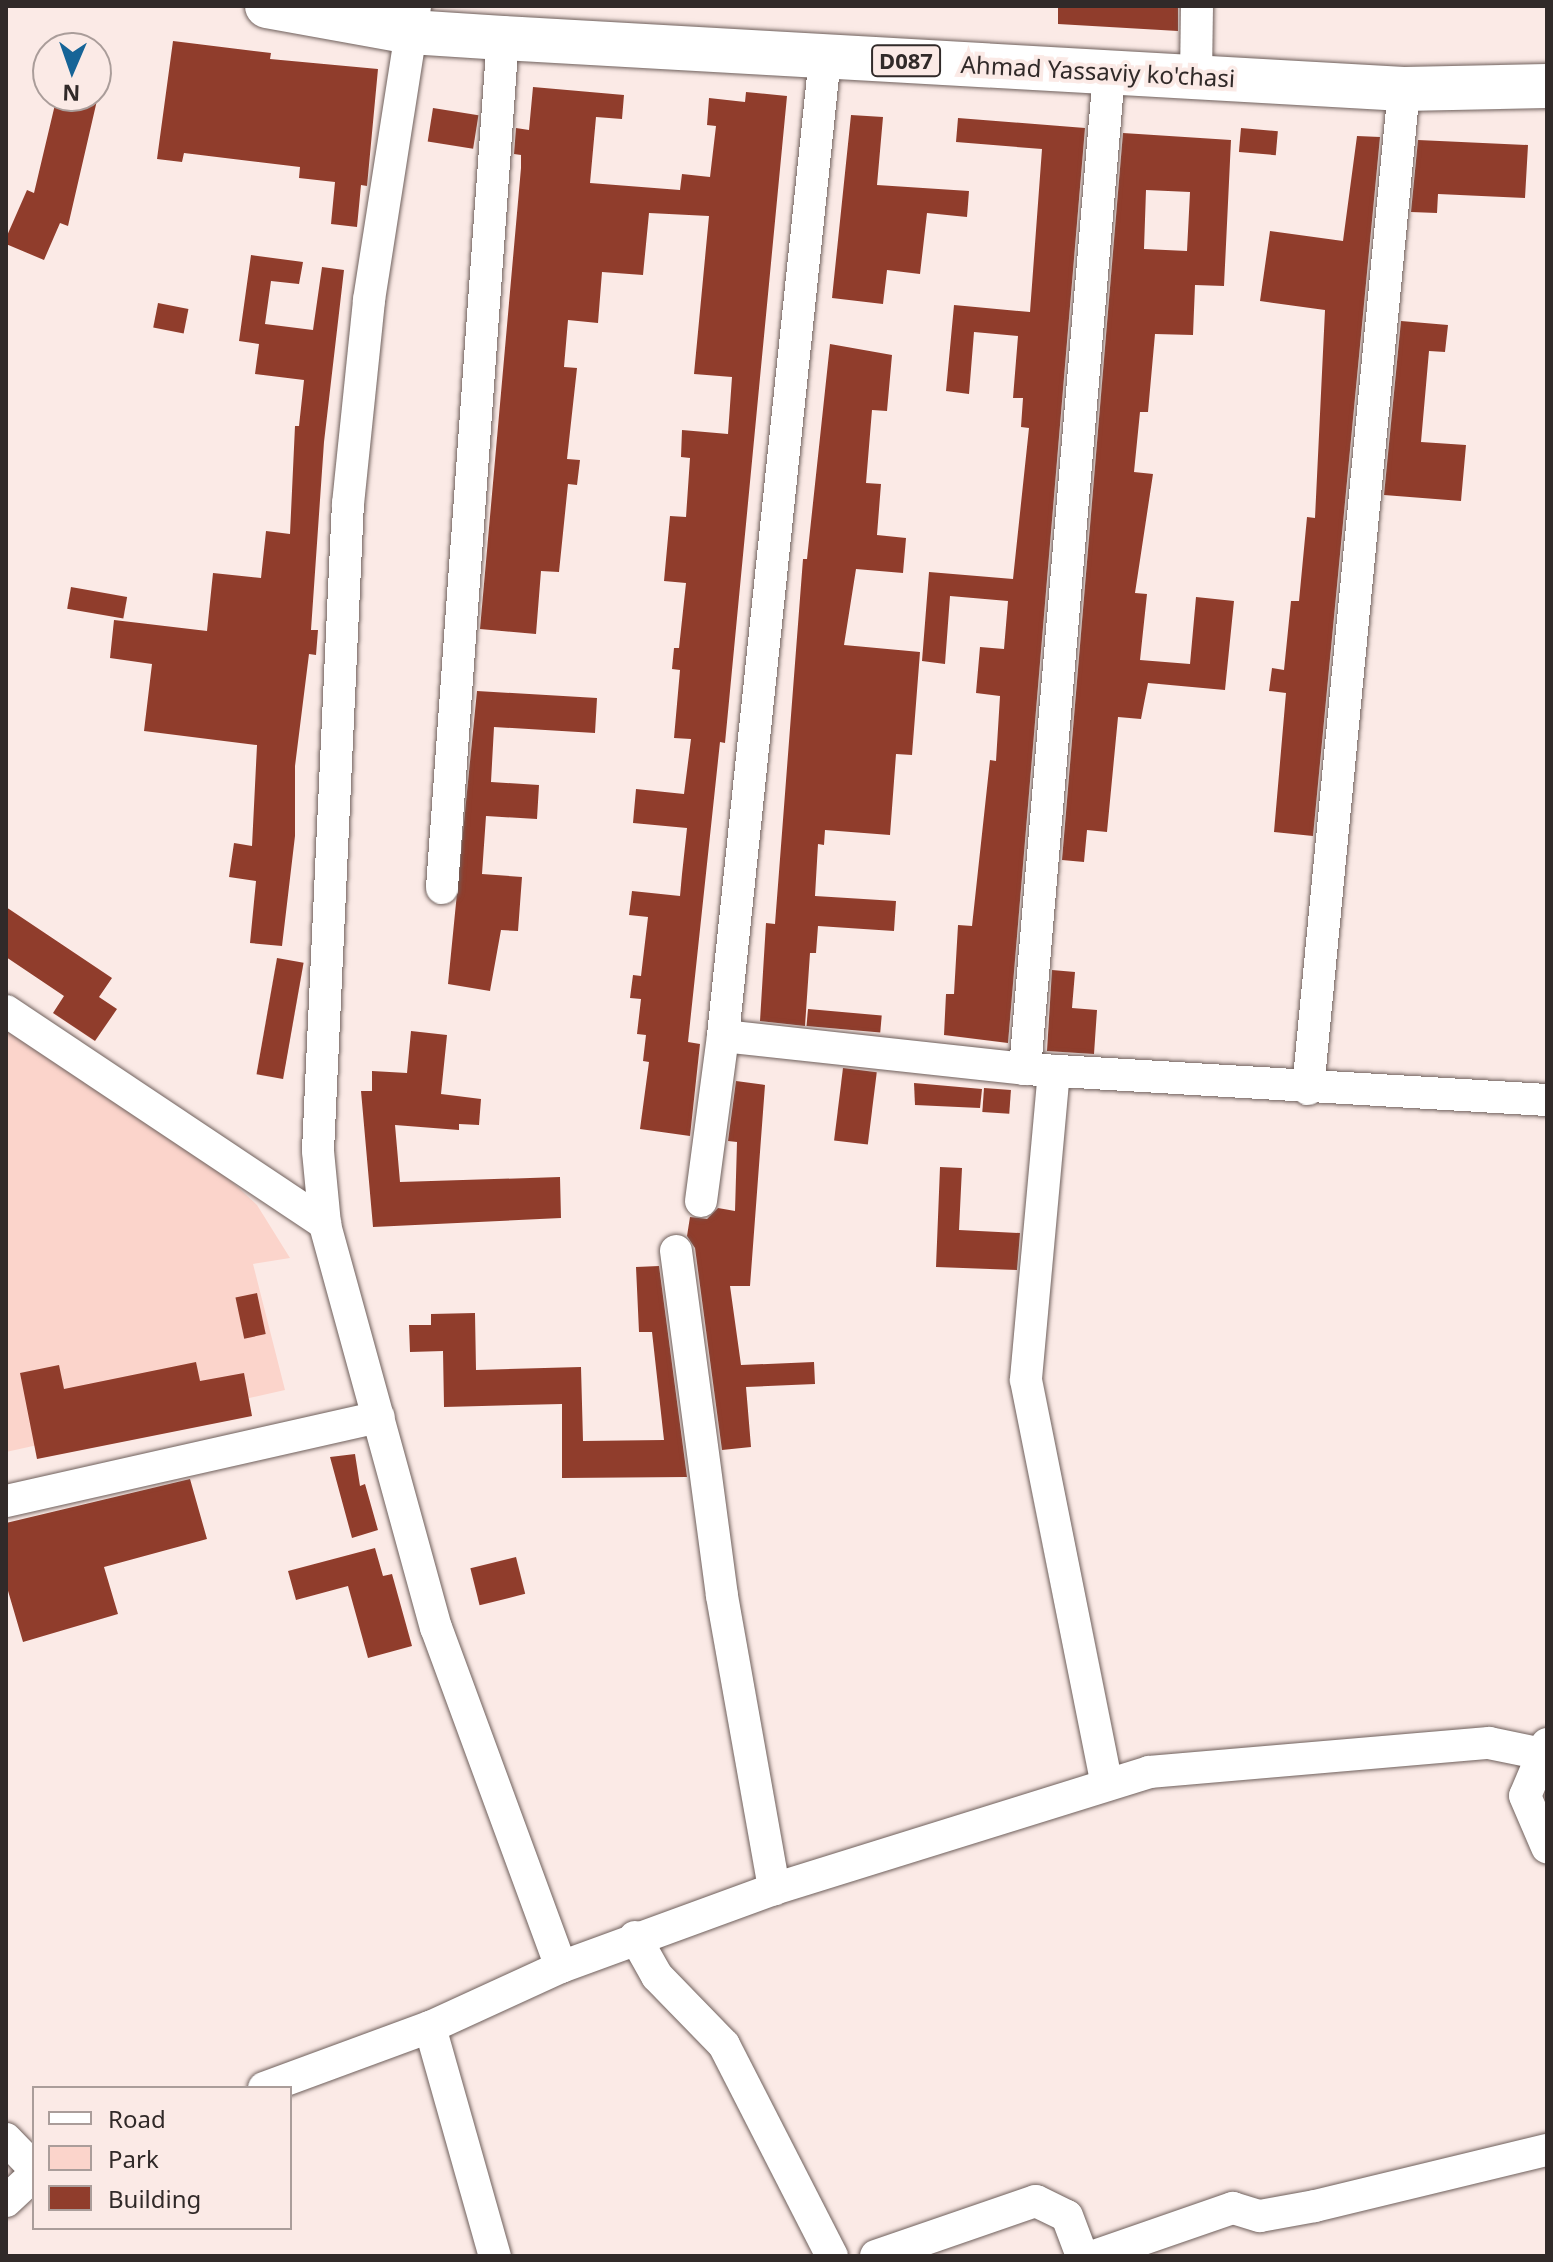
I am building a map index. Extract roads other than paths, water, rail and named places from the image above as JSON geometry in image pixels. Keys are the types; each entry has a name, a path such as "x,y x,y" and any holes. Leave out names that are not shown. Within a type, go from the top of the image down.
{"main road":[{"name":"Ahmad Yassaviy ko'chasi","path":"267,6 413,19 503,38 1404,89 1547,86"}],"street":[{"path":"1196,77 1197,6"},
{"path":"413,19 369,300 348,504 318,1151 325,1224 436,1628 561,1967"},
{"path":"442,888 503,38"},
{"path":"701,1201 723,1036 825,57"},
{"path":"1106,1781 1026,1380 1040,1070 1109,72"},
{"path":"1308,1089 1404,89"},
{"path":"6,1011 325,1224"},
{"path":"723,1036 1040,1070 1308,1089 1547,1100"},
{"path":"676,1251 722,1596 774,1889"},
{"path":"6,1501 379,1417"},
{"path":"269,2086 430,2027 635,1937 1106,1781 1149,1772 1489,1743 1544,1749 1525,1796 1547,1847"},
{"path":"635,1937 657,1976 724,2045 830,2256"},
{"path":"430,2027 495,2256"},
{"path":"6,2139 32,2166"},
{"path":"1094,2256 1233,2208 1260,2216 1315,2206 1547,2150"},
{"path":"6,2201 32,2177"},
{"path":"876,2256 1036,2201 1067,2216 1082,2256"}]}
